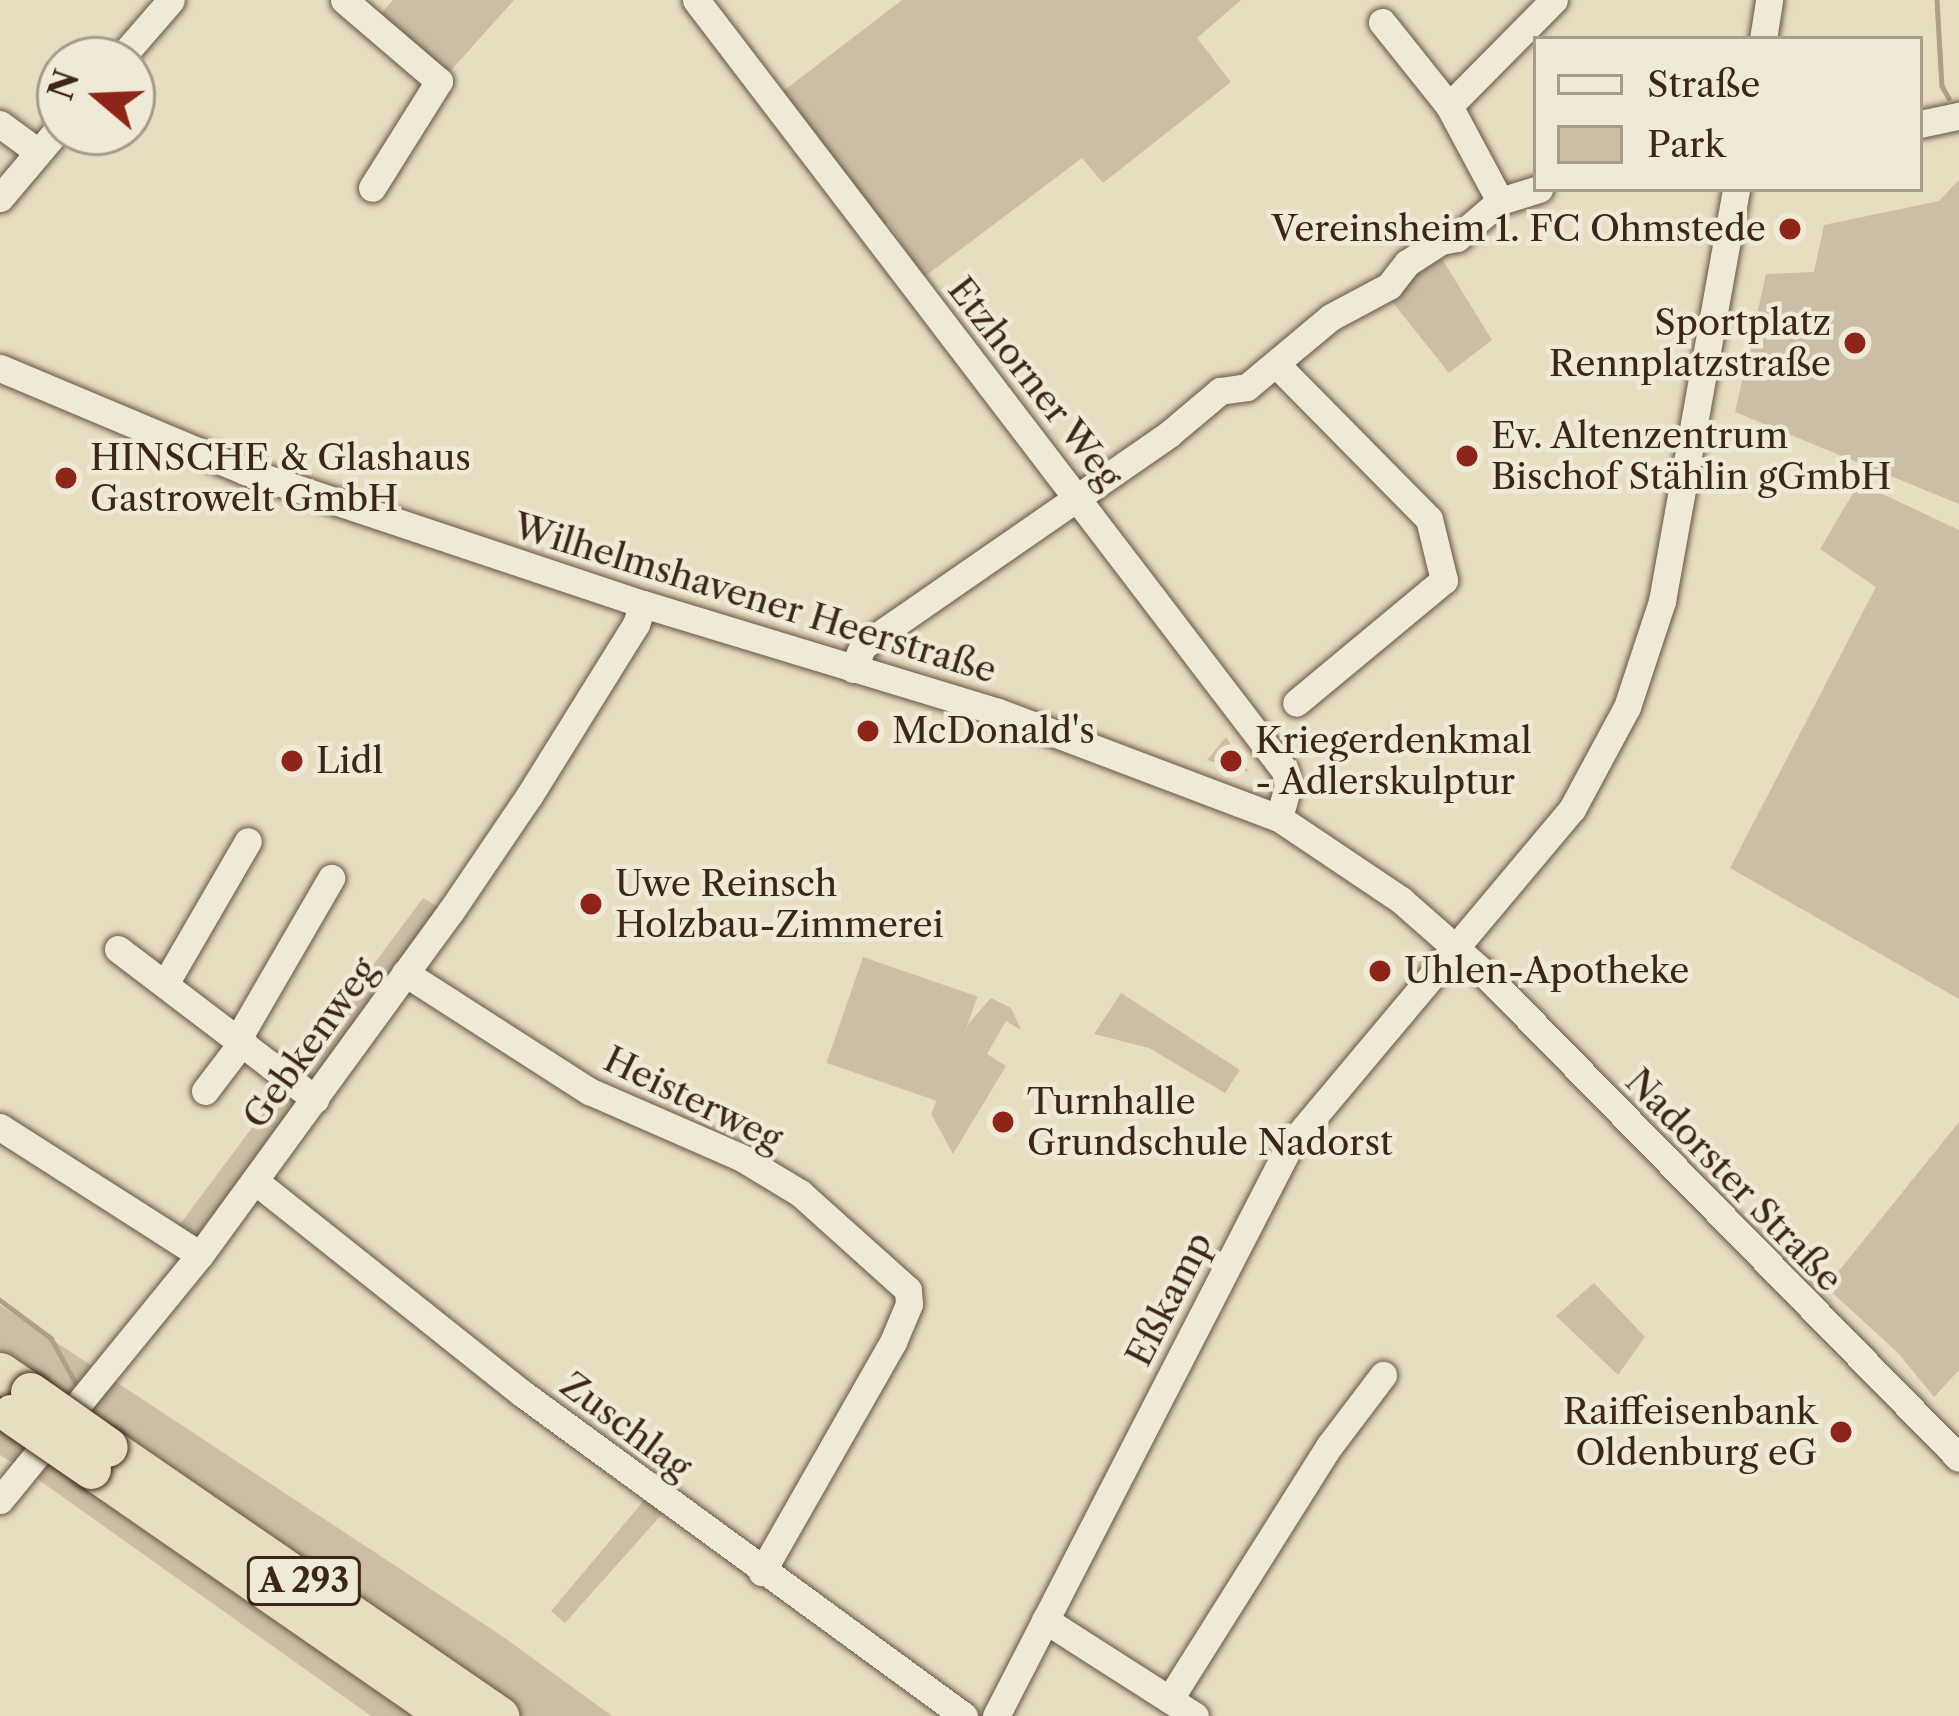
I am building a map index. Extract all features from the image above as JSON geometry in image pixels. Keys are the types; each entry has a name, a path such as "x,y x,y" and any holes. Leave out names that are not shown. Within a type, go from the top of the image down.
{"highway":[{"name":"A 293","path":"10,1396 448,1716"},
{"name":"A 293","path":"99,1458 500,1716"}],"street":[{"path":"140,36 171,0"},
{"path":"344,0 439,81 372,188"},
{"name":"Etzhorner Weg","path":"696,0 1077,496 1288,781 1279,818"},
{"path":"1449,106 1554,0"},
{"path":"1763,36 1769,0"},
{"path":"1382,22 1449,106 1500,201"},
{"path":"1923,123 1959,116"},
{"path":"0,124 36,151"},
{"path":"0,198 36,154"},
{"path":"853,669 863,646 1220,391 1246,387 1278,366 1296,341 1331,316 1375,296 1407,263 1441,241 1456,238 1500,201 1533,191"},
{"name":"Eßkamp","path":"996,1716 1290,1145 1459,950 1582,794 1645,663 1699,410 1735,192"},
{"path":"1278,366 1429,519 1444,580 1296,703"},
{"name":"Wilhelmshavener Heerstraße","path":"0,368 245,471 643,604 1013,717 1279,818 1345,858 1459,950"},
{"name":"Gebkenweg","path":"0,1500 200,1255 405,974 510,826 636,624 643,604"},
{"path":"165,984 248,841"},
{"path":"205,1091 241,1039 331,878"},
{"path":"118,949 315,1099"},
{"name":"Nadorster Straße","path":"1459,950 1959,1458"},
{"name":"Heisterweg","path":"405,974 589,1091 742,1158 800,1193 908,1289 909,1304 893,1342 762,1572"},
{"path":"0,1127 200,1255"},
{"name":"Zuschlag","path":"255,1181 506,1380 964,1716"},
{"path":"1171,1697 1330,1445 1383,1375"},
{"path":"1045,1620 1195,1716"}],"green space":[{"path":"393,0 514,0 445,77 378,17"},
{"path":"902,0 1241,0 1197,38 1231,82 1103,183 1082,158 924,277 888,222 882,231 782,92"},
{"name":"Sportplatz Rennplatzstraße","path":"1959,180 1959,504 1735,412 1766,274 1814,272 1824,225 1939,201"},
{"path":"1442,259 1492,340 1449,373 1386,294"},
{"path":"1859,483 1959,530 1959,999 1730,868 1876,587 1820,549"},
{"path":"1226,737 1249,772 1207,760"},
{"path":"423,898 441,908 200,1242 178,1227"},
{"path":"863,957 977,996 941,1102 827,1063"},
{"path":"1121,993 1240,1070 1225,1093 1149,1048 1094,1034"},
{"path":"991,998 1011,1008 1021,1030 1006,1021 987,1054 1006,1066 953,1154 931,1114 969,1023"},
{"path":"1959,1122 1959,1370 1934,1397 1898,1353 1826,1287"},
{"path":"1594,1283 1645,1337 1618,1375 1556,1316"},
{"path":"0,1305 95,1368 15,1464 0,1455"},
{"path":"110,1378 502,1636 612,1716 371,1716 29,1473"},
{"path":"652,1491 671,1504 565,1623 551,1611"}],"waterway":[{"path":"1937,0 1942,86 1949,98"},
{"path":"0,1300 51,1338 78,1387"}],"place":[{"name":"Vereinsheim 1. FC Ohmstede","path":"1790,229"},
{"name":"Sportplatz Rennplatzstraße","path":"1855,343"},
{"name":"Ev. Altenzentrum Bischof Stählin gGmbH","path":"1467,456"},
{"name":"HINSCHE & Glashaus Gastrowelt GmbH","path":"66,478"},
{"name":"McDonald's","path":"868,731"},
{"name":"Lidl","path":"292,761"},
{"name":"Kriegerdenkmal - Adlerskulptur","path":"1231,761"},
{"name":"Uwe Reinsch Holzbau-Zimmerei","path":"591,904"},
{"name":"Uhlen-Apotheke","path":"1380,971"},
{"name":"Turnhalle Grundschule Nadorst","path":"1003,1122"},
{"name":"Raiffeisenbank Oldenburg eG","path":"1841,1432"}]}
